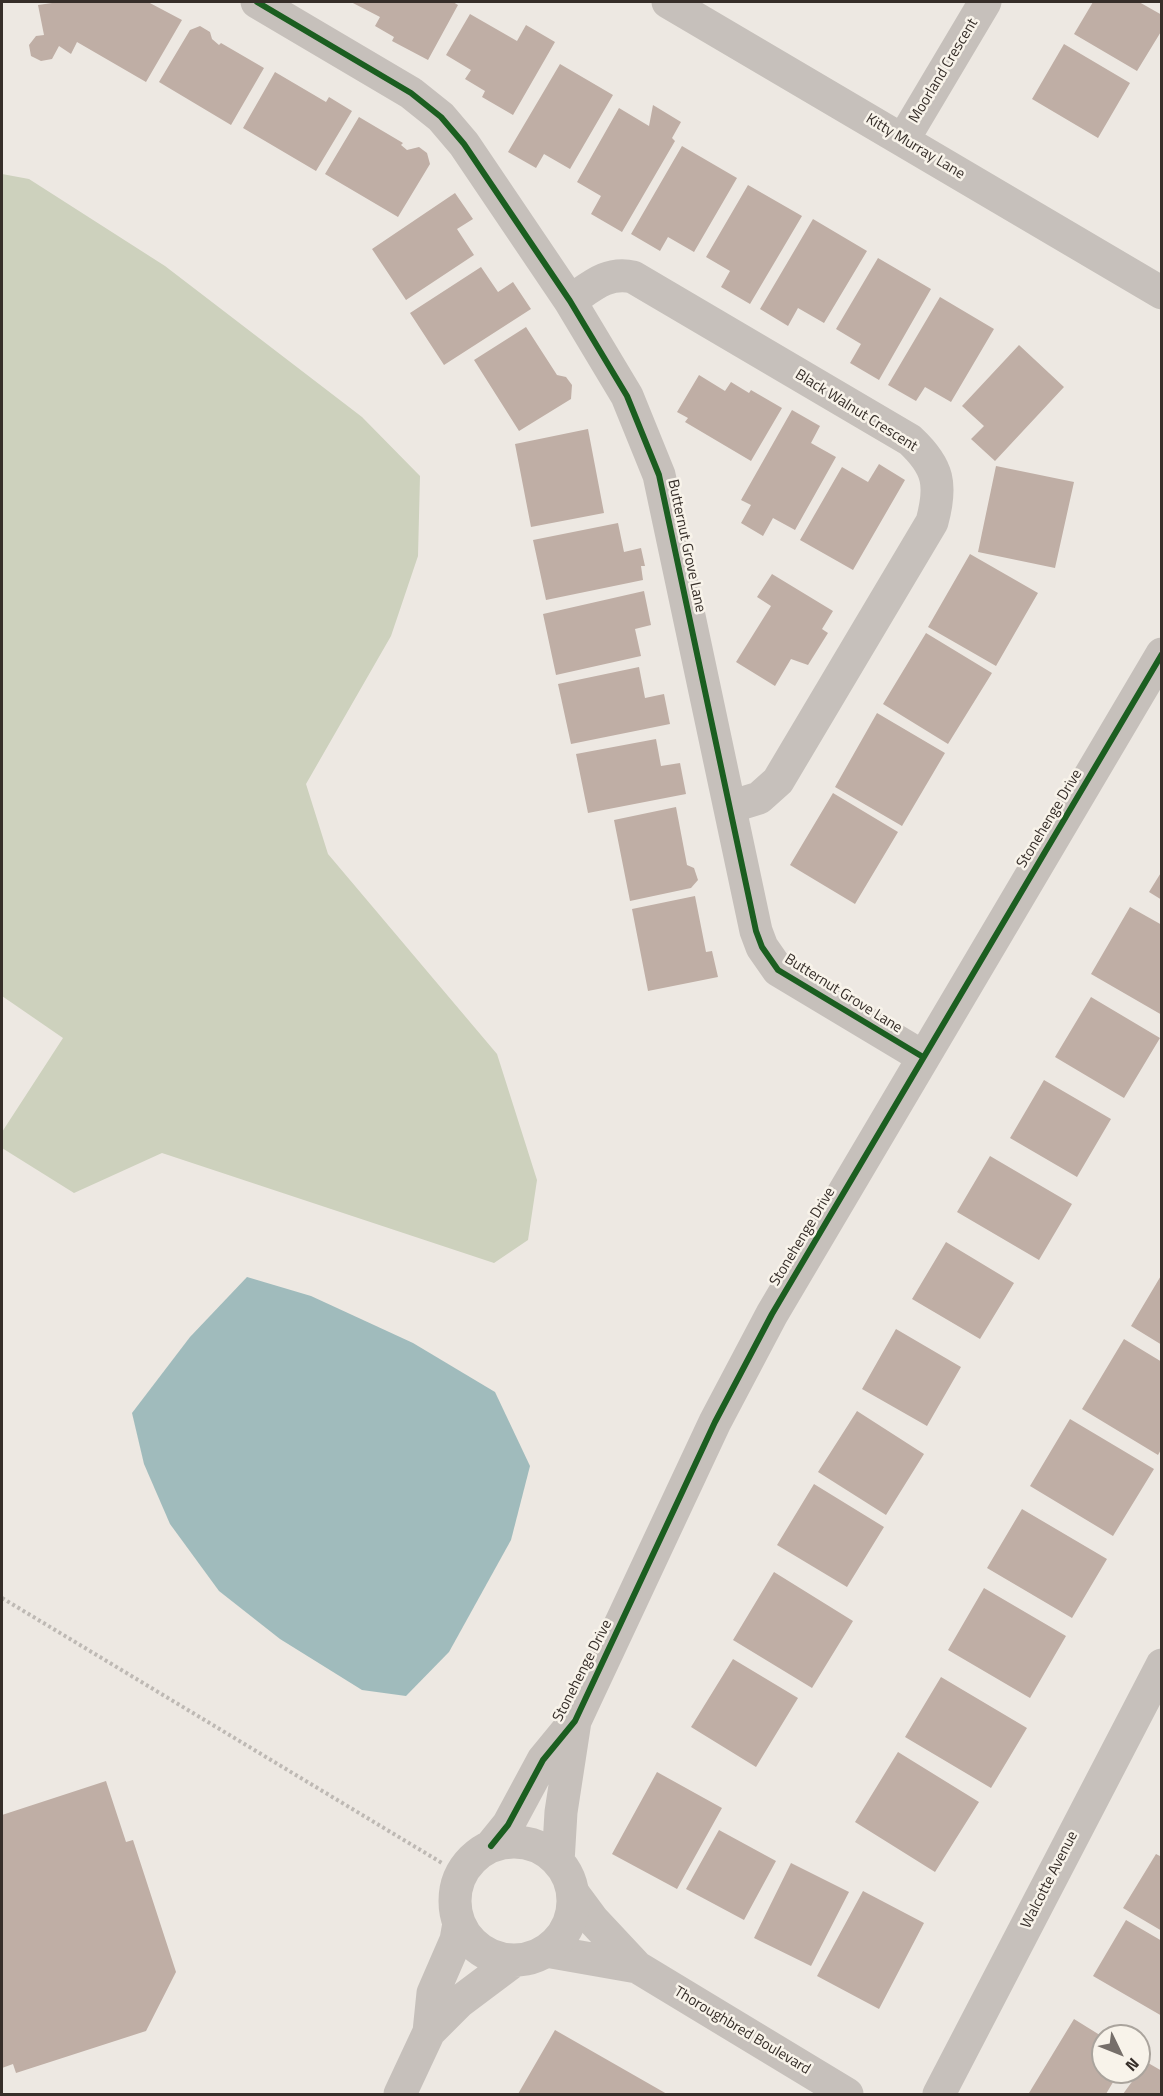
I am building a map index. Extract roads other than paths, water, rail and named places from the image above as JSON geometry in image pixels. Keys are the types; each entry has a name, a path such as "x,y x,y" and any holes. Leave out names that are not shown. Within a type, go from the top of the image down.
{"street":[{"name":"Butternut Grove Lane","path":"257,2 411,93 441,117 464,144 570,301 627,396 659,475 756,931 762,947 778,970 923,1057"},
{"name":"Kitty Murray Lane","path":"668,2 1161,293"},
{"name":"Moorland Crescent","path":"903,140 985,2"},
{"name":"Black Walnut Crescent","path":"570,301 605,278 619,274 633,277 910,440 927,456 936,475 939,498 932,522 778,781 759,798 730,807"},
{"name":"Stonehenge Drive","path":"491,1846 508,1825 543,1760 574,1721 715,1422 761,1333 1161,654"},
{"name":"Walcotte Avenue","path":"939,2094 1161,1665"},
{"name":"Stonehenge Drive","path":"558,1862 561,1812 574,1721"},
{"path":"429,2032 459,2002 530,1955 558,1940 567,1926 572,1910 573,1893 568,1876 558,1862 544,1850 528,1844 509,1842 491,1846 476,1856 460,1878 455,1906 459,1923 481,1950 497,1958 530,1955"},
{"name":"Thoroughbred Boulevard","path":"573,1893 593,1920 637,1967 847,2094"},
{"path":"400,2094 429,2032 433,1993 456,1940 459,1923"},
{"name":"Thoroughbred Boulevard","path":"530,1955 637,1967"}],"water":[{"path":"247,1277 311,1296 413,1343 495,1392 530,1466 511,1540 449,1652 406,1696 362,1690 280,1639 219,1591 170,1524 144,1464 132,1413 190,1337"}]}
